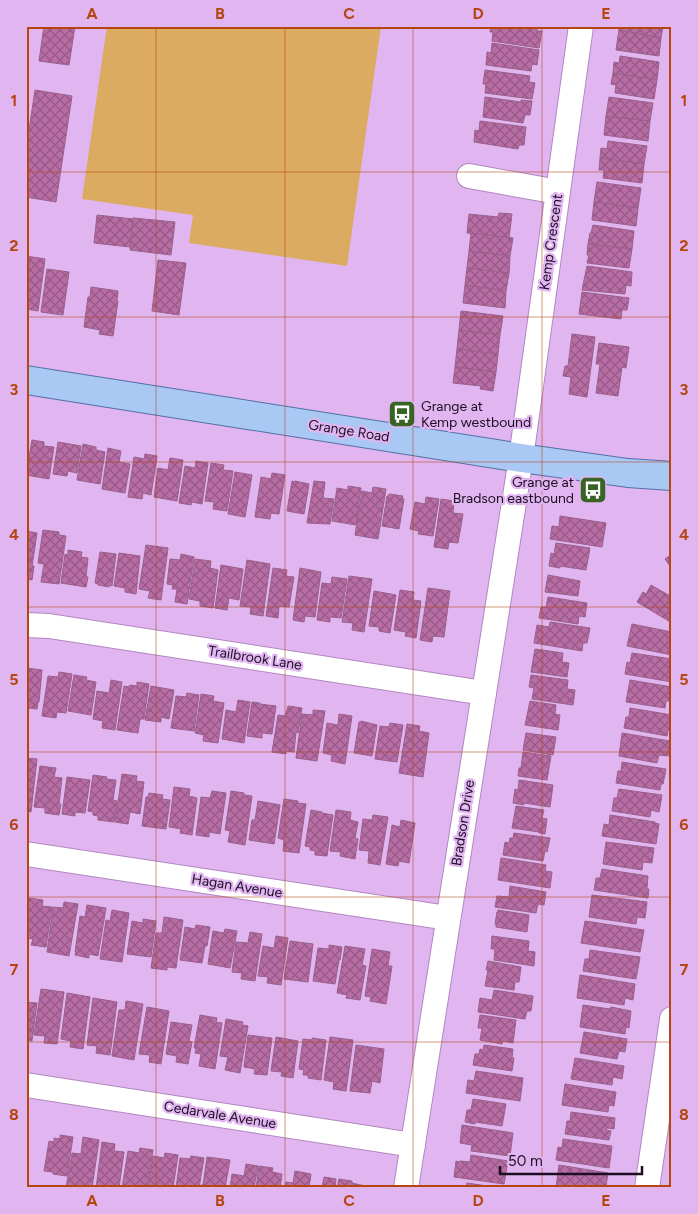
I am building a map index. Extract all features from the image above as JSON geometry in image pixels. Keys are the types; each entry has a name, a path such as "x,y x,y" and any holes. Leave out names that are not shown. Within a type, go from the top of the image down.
{"main road":[{"name":"Grange Road","path":"26,380 521,458 628,473 672,476"}],"street":[{"name":"Kemp Crescent","path":"521,458 581,26"},
{"path":"469,176 558,192"},
{"name":"Bradson Drive","path":"406,1188 521,458"},
{"name":"Trailbrook Lane","path":"26,625 49,626 484,694"},
{"name":"Hagan Avenue","path":"26,854 448,918"},
{"path":"647,1188 672,1019"},
{"name":"Cedarvale Avenue","path":"26,1085 413,1145"}],"shaded area":[{"path":"107,26 381,26 347,266 189,243 193,215 82,199"}],"building":[{"path":"44,26 75,26 69,65 39,61"},
{"path":"491,26 537,26 537,31 542,31 539,48 492,41 493,32 490,32"},
{"path":"619,26 663,26 661,38 619,30"},
{"path":"619,30 661,38 659,56 616,50"},
{"path":"492,43 539,50 537,65 532,64 531,71 486,65 487,52 491,53"},
{"path":"620,56 659,62 657,80 613,73 614,62 619,63"},
{"path":"485,70 530,76 529,82 535,83 532,99 485,93 486,84 483,84"},
{"path":"613,73 657,80 654,99 615,93 616,85 611,84"},
{"path":"35,90 72,96 56,202 26,197 26,150"},
{"path":"485,97 521,102 521,100 532,101 530,115 525,115 523,123 483,117"},
{"path":"609,97 653,103 650,121 606,116"},
{"path":"606,116 650,121 648,141 604,135"},
{"path":"480,121 526,127 524,145 519,145 518,149 474,142 475,130 479,131"},
{"path":"608,141 647,146 644,164 600,158 601,148 607,149"},
{"path":"600,158 644,164 642,183 603,178 604,170 599,170"},
{"path":"597,182 641,188 638,208 594,202"},
{"path":"594,202 638,208 636,226 592,220"},
{"path":"499,213 512,214 509,238 467,233 469,214 498,217"},
{"path":"97,215 133,219 130,247 94,243"},
{"path":"133,218 175,222 171,255 130,250"},
{"path":"593,225 634,231 632,249 588,244"},
{"path":"471,233 513,238 510,256 469,251"},
{"path":"588,244 632,249 629,268 587,263 589,255 587,255"},
{"path":"469,251 510,256 509,273 467,268"},
{"path":"26,256 45,259 38,311 26,309"},
{"path":"158,260 186,263 179,315 152,311"},
{"path":"587,266 632,272 631,286 626,285 625,294 582,290"},
{"path":"467,268 509,273 506,291 465,285"},
{"path":"47,269 69,272 63,315 41,312"},
{"path":"465,285 506,291 505,308 463,303"},
{"path":"91,287 118,291 113,336 99,334 100,330 84,327"},
{"path":"582,292 629,298 627,310 622,310 621,319 579,314"},
{"path":"461,311 503,316 500,335 459,330"},
{"path":"459,330 500,335 498,354 457,349"},
{"path":"572,334 595,337 587,397 569,394 571,377 563,376 565,366 568,366"},
{"path":"599,343 629,347 626,368 622,367 618,396 596,393 600,364 596,364"},
{"path":"457,349 498,354 496,372 455,367"},
{"path":"455,367 496,372 493,391 480,389 481,386 453,383"},
{"path":"32,440 44,442 44,446 54,447 49,479 26,475"},
{"path":"58,442 81,446 77,473 68,471 67,476 53,474"},
{"path":"83,444 96,447 96,450 105,452 100,484 77,480"},
{"path":"108,448 121,451 119,462 130,464 125,493 102,489"},
{"path":"145,454 157,456 151,495 143,493 142,499 128,497 134,457 144,459"},
{"path":"170,458 183,460 177,501 154,497 158,468 168,470"},
{"path":"196,461 208,463 202,504 192,502 191,505 179,503 185,466 195,468"},
{"path":"211,463 224,465 223,470 233,471 227,511 213,509 214,502 205,501"},
{"path":"235,472 252,475 245,517 228,514"},
{"path":"272,473 285,475 279,514 271,513 270,519 255,517 261,477 271,479"},
{"path":"292,481 309,484 304,514 287,511"},
{"path":"314,481 325,482 323,498 334,499 330,524 307,523"},
{"path":"348,486 361,488 356,525 332,521 337,488 348,490"},
{"path":"373,487 386,489 378,539 355,535 362,491 372,493"},
{"path":"389,494 403,496 402,499 404,499 399,529 382,526 387,496"},
{"path":"426,497 439,499 433,536 418,534 419,531 410,529 415,502 425,504"},
{"path":"441,499 454,501 453,513 463,514 458,543 449,542 448,549 434,547"},
{"path":"560,516 606,523 602,547 550,539 552,526 559,527"},
{"path":"43,530 59,532 59,535 66,536 59,584 41,582 44,564 38,563"},
{"path":"26,531 37,533 32,580 26,579"},
{"path":"556,543 590,548 586,570 549,566 551,553 554,554"},
{"path":"146,545 168,548 161,600 148,598 150,591 139,589"},
{"path":"68,550 82,552 81,557 88,558 86,587 61,583 65,554 68,555"},
{"path":"100,552 116,554 112,586 109,585 109,587 95,583"},
{"path":"119,553 140,556 136,594 125,592 125,588 114,586"},
{"path":"181,554 194,557 187,604 175,602 177,589 172,589 173,585 167,584 170,559 180,560"},
{"path":"672,554 672,569 665,559"},
{"path":"195,559 211,561 210,568 218,570 213,608 200,606 200,601 189,599"},
{"path":"247,560 270,564 263,616 250,614 251,607 240,606"},
{"path":"221,565 243,569 239,600 229,598 227,610 215,608"},
{"path":"273,568 287,570 286,576 294,577 289,607 279,606 278,618 266,616"},
{"path":"300,568 321,572 315,617 305,616 304,622 293,620"},
{"path":"548,575 580,581 578,596 545,592"},
{"path":"349,576 372,579 364,632 352,630 353,623 342,622"},
{"path":"332,577 347,579 341,618 330,617 330,622 317,620 322,583 331,584"},
{"path":"651,585 672,597 672,623 637,602 643,592 646,594"},
{"path":"428,588 450,591 444,637 433,636 432,642 420,640"},
{"path":"400,590 414,592 413,600 421,601 416,638 405,636 406,632 394,630"},
{"path":"374,591 396,595 390,633 379,631 379,627 369,626"},
{"path":"548,597 587,603 585,617 579,616 578,624 539,618 541,607 546,607"},
{"path":"550,622 590,628 587,643 583,643 582,651 534,643 537,625 549,627"},
{"path":"632,624 672,632 672,655 627,646"},
{"path":"535,649 563,653 562,662 569,663 567,677 531,672"},
{"path":"632,653 672,659 672,682 625,674 627,662 630,663"},
{"path":"27,668 42,670 37,709 29,708 28,714 26,714"},
{"path":"59,672 72,674 66,713 57,712 56,718 42,716 48,676 58,677"},
{"path":"74,675 87,677 86,680 96,682 91,715 68,711"},
{"path":"531,675 568,680 567,689 575,690 573,705 532,699 534,688 529,687"},
{"path":"111,680 122,682 115,730 102,728 103,721 93,719 97,691 109,693"},
{"path":"630,680 672,687 672,701 666,701 665,708 626,702"},
{"path":"137,682 149,684 144,719 140,719 138,733 117,730 124,686 137,686"},
{"path":"151,686 174,690 169,719 161,717 161,722 145,720"},
{"path":"187,693 199,695 194,731 171,728 176,696 186,697"},
{"path":"201,694 214,696 213,701 224,703 218,743 203,741 204,735 195,733"},
{"path":"238,700 250,702 244,743 222,739 226,710 236,712"},
{"path":"530,701 556,705 555,714 560,715 558,730 525,725"},
{"path":"252,702 276,706 272,734 262,733 262,738 247,736"},
{"path":"288,706 302,708 298,733 296,732 294,752 286,751 286,754 272,752 278,715 285,716"},
{"path":"630,708 672,715 672,730 668,730 667,736 624,728 626,717 629,717"},
{"path":"313,710 325,711 317,761 296,758 302,714 313,715"},
{"path":"339,714 352,716 345,764 331,761 332,755 323,753 327,723 338,725"},
{"path":"359,722 377,725 372,756 354,753"},
{"path":"390,723 403,725 397,762 375,759 380,726 389,727"},
{"path":"407,724 420,726 419,731 429,733 423,777 399,773"},
{"path":"526,733 556,737 553,755 523,750"},
{"path":"622,733 670,741 668,756 659,755 657,763 619,756"},
{"path":"523,752 551,756 547,780 518,776"},
{"path":"26,758 37,759 31,812 26,811"},
{"path":"622,762 666,769 660,790 616,783 618,771 621,771"},
{"path":"40,766 56,768 54,777 62,778 59,815 45,813 45,808 34,807"},
{"path":"122,774 137,776 136,781 144,782 140,814 130,812 128,824 115,822"},
{"path":"93,775 116,780 113,800 117,801 114,822 98,820 98,816 88,811"},
{"path":"67,777 90,780 85,813 75,812 75,816 62,814"},
{"path":"519,780 553,785 550,807 513,803 515,789 518,790"},
{"path":"174,787 190,789 189,796 197,798 192,835 180,833 181,829 169,827"},
{"path":"619,789 662,795 659,812 651,810 650,817 612,811 614,798 617,798"},
{"path":"212,791 226,793 220,834 209,832 209,837 196,835 201,797 210,798"},
{"path":"231,791 252,796 245,845 228,842 230,831 225,830"},
{"path":"149,793 163,795 162,799 170,800 166,829 142,826 146,797 148,797"},
{"path":"284,799 306,804 299,853 283,851 284,840 278,838"},
{"path":"258,801 280,805 274,844 249,840 252,820 255,820"},
{"path":"516,806 544,810 542,818 547,819 545,834 512,828"},
{"path":"311,810 333,815 327,856 315,855 315,851 305,846"},
{"path":"336,810 351,812 350,820 358,822 355,838 358,839 355,859 340,856 341,852 330,851"},
{"path":"373,815 388,817 380,865 368,863 369,851 359,850 363,819 372,820"},
{"path":"610,815 659,824 656,844 602,836 604,824 609,825"},
{"path":"401,820 415,823 409,863 399,861 398,866 386,864 392,825 400,827"},
{"path":"514,833 550,838 543,861 503,855 505,842 509,843"},
{"path":"606,842 654,848 652,863 643,862 642,870 603,864"},
{"path":"501,858 546,865 545,871 552,872 550,888 498,880"},
{"path":"602,869 648,876 646,889 649,889 648,898 594,890 596,878 600,878"},
{"path":"510,886 546,892 544,905 538,904 536,913 495,907 497,896 509,897"},
{"path":"592,895 647,902 645,918 637,917 636,924 589,917"},
{"path":"29,898 43,900 42,906 52,907 46,947 31,945 33,939 26,938 26,917"},
{"path":"64,902 78,904 69,956 47,952 53,907 63,908"},
{"path":"87,905 106,908 98,956 89,954 89,958 75,955 80,916 85,917"},
{"path":"112,910 129,913 122,962 100,959 106,920 110,921"},
{"path":"498,910 529,915 527,932 496,927"},
{"path":"164,917 183,920 176,968 167,967 167,970 151,968 156,933 162,933"},
{"path":"143,919 156,921 151,957 127,954 132,921 143,923"},
{"path":"585,921 644,930 640,952 581,943"},
{"path":"196,925 210,927 202,963 180,960 185,927 195,929"},
{"path":"225,929 237,931 230,968 208,964 213,931 224,933"},
{"path":"250,932 262,934 255,981 241,979 242,973 232,972 236,942 248,943"},
{"path":"276,936 288,938 281,985 267,983 268,977 258,976 263,946 274,948"},
{"path":"492,936 529,941 528,951 535,952 534,966 494,960 495,949 491,949"},
{"path":"290,941 313,944 308,982 284,979"},
{"path":"329,945 342,947 335,984 313,981 318,948 329,949"},
{"path":"345,946 365,949 362,965 366,966 360,1000 346,998 347,995 337,993"},
{"path":"372,949 390,952 388,966 392,966 386,1004 370,1001 371,997 365,996"},
{"path":"590,950 640,957 636,979 583,971 585,959 589,959"},
{"path":"488,961 521,967 519,982 515,982 514,990 485,986"},
{"path":"580,975 635,984 633,1000 625,998 624,1005 577,998"},
{"path":"41,989 64,992 57,1044 44,1043 45,1036 34,1035"},
{"path":"494,990 533,996 531,1011 527,1011 525,1019 478,1012 480,998 492,1000"},
{"path":"67,993 90,997 83,1049 70,1047 71,1041 61,1039"},
{"path":"93,998 117,1002 110,1055 96,1053 97,1046 87,1045"},
{"path":"126,1001 143,1004 134,1060 112,1056 119,1010 125,1010"},
{"path":"26,1002 37,1003 32,1041 26,1040"},
{"path":"583,1005 631,1011 629,1028 626,1027 625,1034 580,1027"},
{"path":"147,1007 169,1011 161,1064 149,1062 150,1055 139,1054"},
{"path":"200,1015 217,1018 216,1022 222,1023 215,1069 199,1066 201,1054 195,1053 196,1048 194,1048"},
{"path":"480,1015 516,1020 513,1043 503,1041 502,1044 480,1040 482,1028 478,1028"},
{"path":"226,1019 243,1022 242,1025 248,1026 240,1073 225,1070 228,1057 220,1056"},
{"path":"171,1022 192,1025 189,1041 192,1042 188,1064 176,1062 177,1056 166,1054"},
{"path":"584,1032 627,1039 625,1052 619,1051 617,1059 580,1053"},
{"path":"248,1035 272,1038 267,1075 254,1074 255,1069 244,1067"},
{"path":"276,1037 298,1041 293,1078 281,1076 282,1072 271,1071"},
{"path":"330,1037 353,1040 346,1091 333,1089 334,1082 324,1080"},
{"path":"312,1038 326,1040 321,1080 308,1078 308,1075 303,1075 304,1070 299,1069 303,1039 312,1040"},
{"path":"356,1045 384,1049 380,1083 372,1081 370,1093 350,1091"},
{"path":"484,1045 513,1049 512,1071 473,1065 475,1054 479,1054 480,1049 483,1050"},
{"path":"575,1058 624,1066 622,1079 613,1077 612,1085 571,1079"},
{"path":"476,1071 523,1078 520,1101 466,1093 468,1080 474,1081"},
{"path":"565,1084 616,1092 614,1106 609,1105 608,1112 562,1105"},
{"path":"473,1099 506,1104 502,1126 465,1122 467,1110 471,1110"},
{"path":"571,1112 615,1118 614,1129 607,1128 606,1130 611,1131 609,1140 565,1134"},
{"path":"462,1125 513,1133 510,1156 471,1151 472,1145 460,1143"},
{"path":"60,1135 73,1137 67,1176 44,1171 49,1141 54,1142 54,1138 60,1139"},
{"path":"83,1137 99,1140 92,1188 66,1188 72,1153 81,1154"},
{"path":"563,1139 612,1146 609,1168 556,1160 558,1147 562,1148"},
{"path":"102,1142 115,1144 114,1151 124,1152 119,1188 96,1188"},
{"path":"140,1148 153,1150 147,1188 122,1188 128,1151 139,1153"},
{"path":"165,1153 178,1155 173,1188 148,1188 153,1156 164,1158"},
{"path":"471,1155 508,1161 504,1184 454,1177 456,1161 470,1162"},
{"path":"191,1156 204,1158 199,1188 176,1188 180,1158 190,1159"},
{"path":"207,1157 230,1160 225,1188 201,1188"},
{"path":"246,1164 258,1166 254,1188 230,1188 232,1174 244,1176"},
{"path":"559,1165 608,1173 606,1186 596,1185 596,1188 556,1187"},
{"path":"259,1166 273,1168 272,1172 282,1174 280,1188 256,1188"},
{"path":"295,1171 311,1174 309,1188 285,1188 286,1182 293,1183"},
{"path":"324,1177 336,1179 335,1188 322,1188"},
{"path":"339,1179 352,1181 352,1183 365,1186 365,1188 337,1188"},
{"path":"467,1183 501,1188 466,1188"}],"place":[{"name":"Grange at Kemp westbound","path":"402,414"},
{"name":"Grange at Bradson eastbound","path":"593,490"}]}
